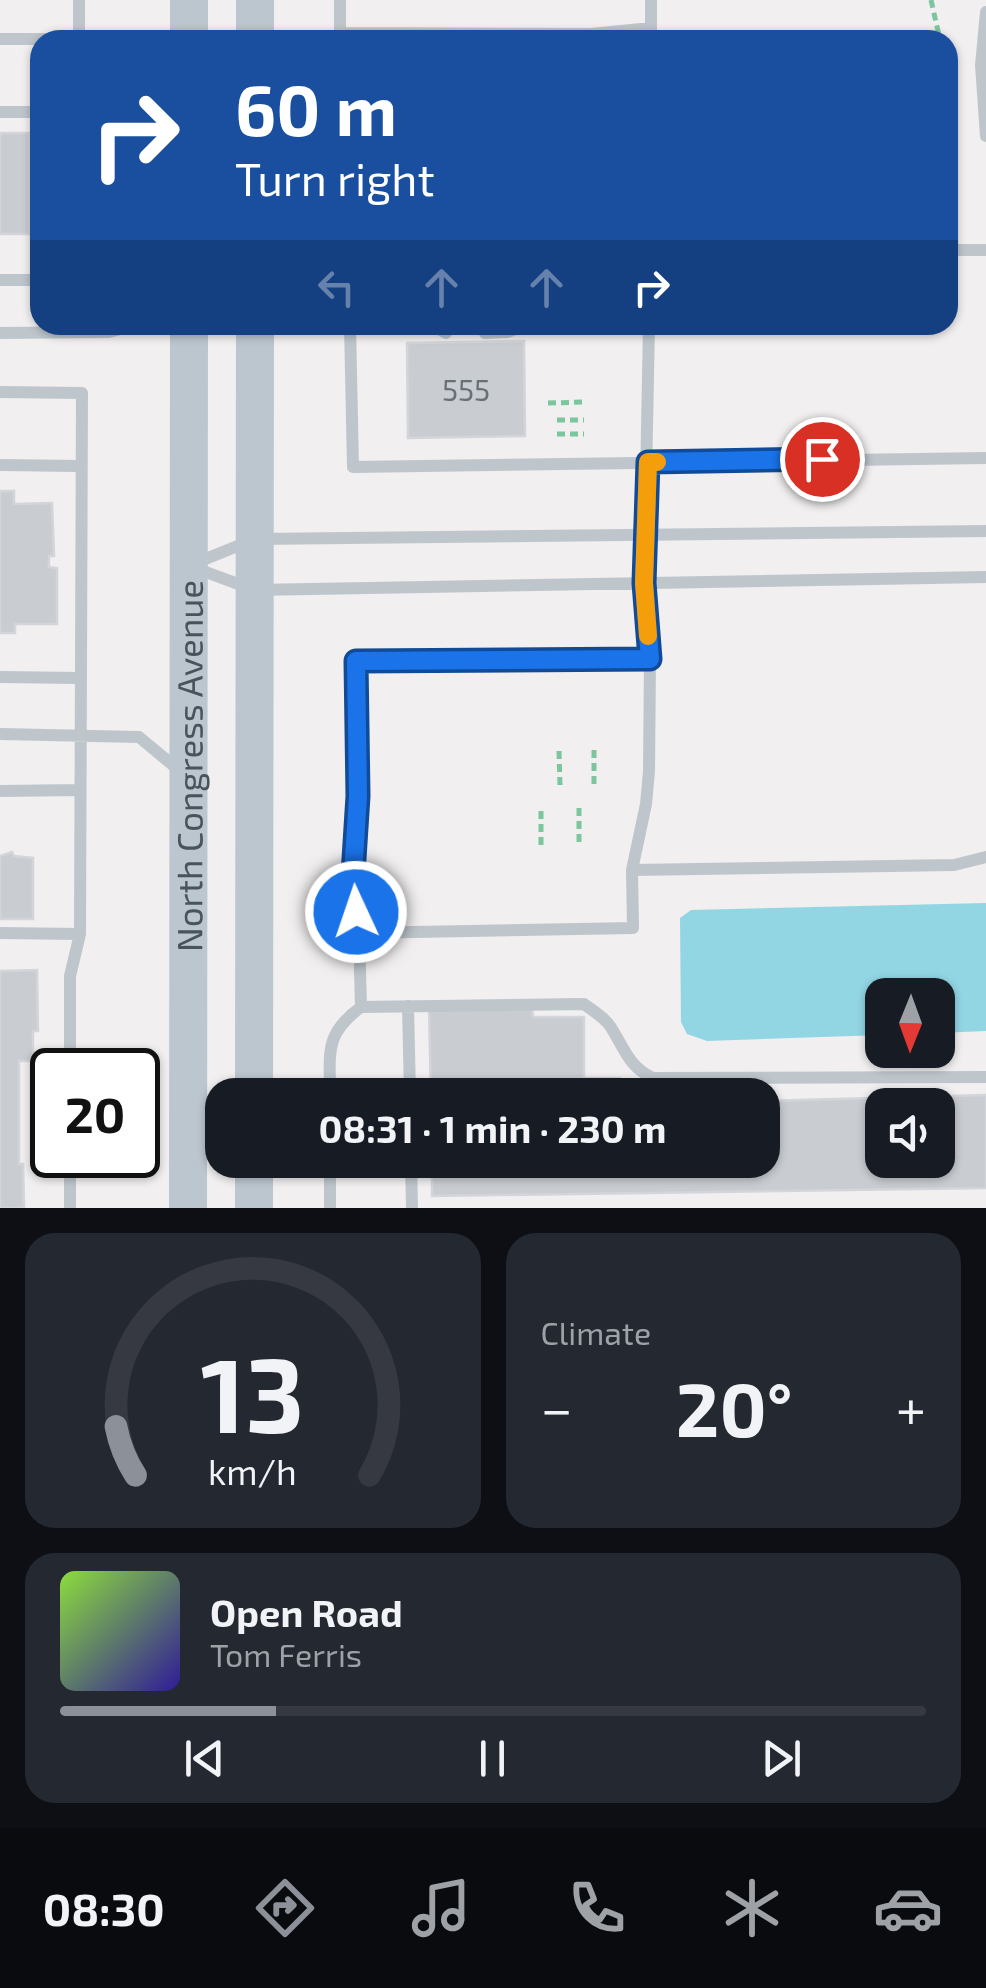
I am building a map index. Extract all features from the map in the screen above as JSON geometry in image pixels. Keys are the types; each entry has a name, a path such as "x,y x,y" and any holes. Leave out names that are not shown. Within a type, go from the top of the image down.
{"main road":[{"path":"189,0 189,30"},
{"path":"255,0 255,30"},
{"name":"North Congress Avenue","path":"188,1208 189,335"},
{"name":"North Congress Avenue","path":"254,1078 255,335"},
{"path":"254,1178 254,1208"}],"lane":[{"path":"79,0 79,30"},
{"path":"340,0 340,30"},
{"path":"650,0 651,30"},
{"path":"986,12 982,65 986,136"},
{"path":"0,39 30,39"},
{"path":"0,112 30,112"},
{"path":"958,250 986,250"},
{"path":"0,280 30,280"},
{"path":"0,333 30,333"},
{"path":"350,335 353,467 986,458"},
{"path":"359,933 633,928 632,870 647,796 650,659 644,583 649,335"},
{"path":"0,392 82,392 80,934 70,976 70,1048"},
{"path":"0,465 80,466"},
{"path":"188,566 255,540 986,531"},
{"path":"188,566 254,590 986,577"},
{"path":"361,1007 359,933 352,890 358,796 356,661 650,659"},
{"path":"0,677 80,678"},
{"path":"0,734 139,737 188,779"},
{"path":"0,791 80,790"},
{"path":"632,870 954,865 986,857"},
{"path":"0,934 80,934"},
{"path":"330,1078 334,1031 361,1007 584,1004 608,1022 625,1056 639,1072 653,1078 986,1077"},
{"path":"408,1006 410,1078"},
{"path":"70,1178 70,1208"},
{"path":"330,1178 330,1208"},
{"path":"411,1178 412,1208"}],"path":[{"path":"932,0 938,30"},
{"path":"548,403 584,402"},
{"path":"556,420 584,420"},
{"path":"557,434 584,434"},
{"path":"594,750 594,784"},
{"path":"559,751 560,786"},
{"path":"541,808 541,845"},
{"path":"578,808 579,845"}],"water":[{"path":"986,903 986,1031 955,1032 955,978 865,978 865,1036 707,1041 687,1034 681,1022 680,918 691,910"}],"building":[{"path":"0,133 29,133 29,234 0,234"},
{"path":"524,341 525,436 408,438 407,343"},
{"path":"0,491 14,491 14,504 52,503 54,556 49,556 49,567 57,568 57,624 15,624 15,633 0,633"},
{"path":"12,852 14,856 33,858 33,919 0,919 0,856"},
{"path":"37,970 38,1031 33,1031 30,1061 19,1061 19,1164 23,1164 24,1208 0,1208 0,971"},
{"path":"532,1008 533,1017 584,1017 584,1078 431,1078 429,1009"},
{"path":"986,1095 986,1188 432,1196 432,1178 780,1178 780,1101 865,1098 865,1178 955,1178 955,1096"}],"slow traffic":[{"path":"648,636 644,583 648,462 657,462"}],"route":[{"path":"356,912 352,890 358,796 356,661 650,659 644,583 648,462 822,459"}]}
